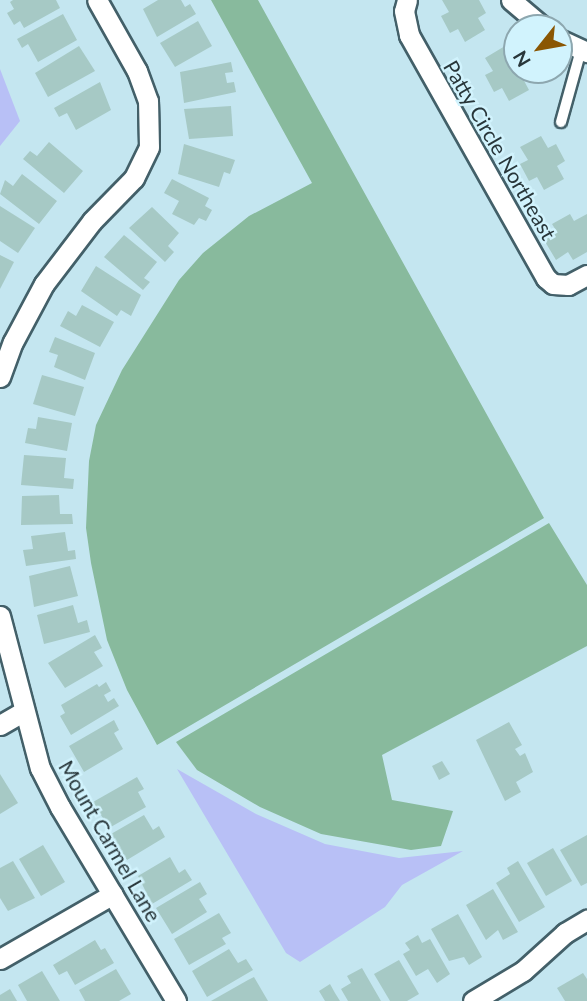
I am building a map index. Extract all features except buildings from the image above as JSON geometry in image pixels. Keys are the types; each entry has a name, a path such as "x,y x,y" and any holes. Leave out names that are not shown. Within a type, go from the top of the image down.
{"street":[{"path":"0,376 13,342 44,284 92,221 134,178 149,146 148,101 137,71 97,0"},
{"name":"Patty Circle Northeast","path":"407,0 404,12 409,35 546,278 560,286 587,275"},
{"path":"511,0 528,14"},
{"name":"Mount Carmel Lane","path":"0,616 24,711 45,778 176,1001"},
{"path":"0,725 24,711"},
{"path":"0,959 113,894"},
{"path":"473,1001 523,971 565,933 587,920"}],"lane":[{"path":"561,122 584,51"}],"green space":[{"path":"211,0 258,0 544,518 157,745 127,690 107,640 91,563 86,528 89,461 96,425 122,370 179,280 203,253 249,216 312,183"},
{"path":"549,523 587,585 587,646 382,755 392,800 453,811 441,846 411,850 321,834 260,807 197,770 176,742"}],"water":[{"path":"0,69 20,121 0,146"},
{"path":"177,769 256,814 325,844 399,858 463,851 402,885 385,907 300,962 286,953"}]}
